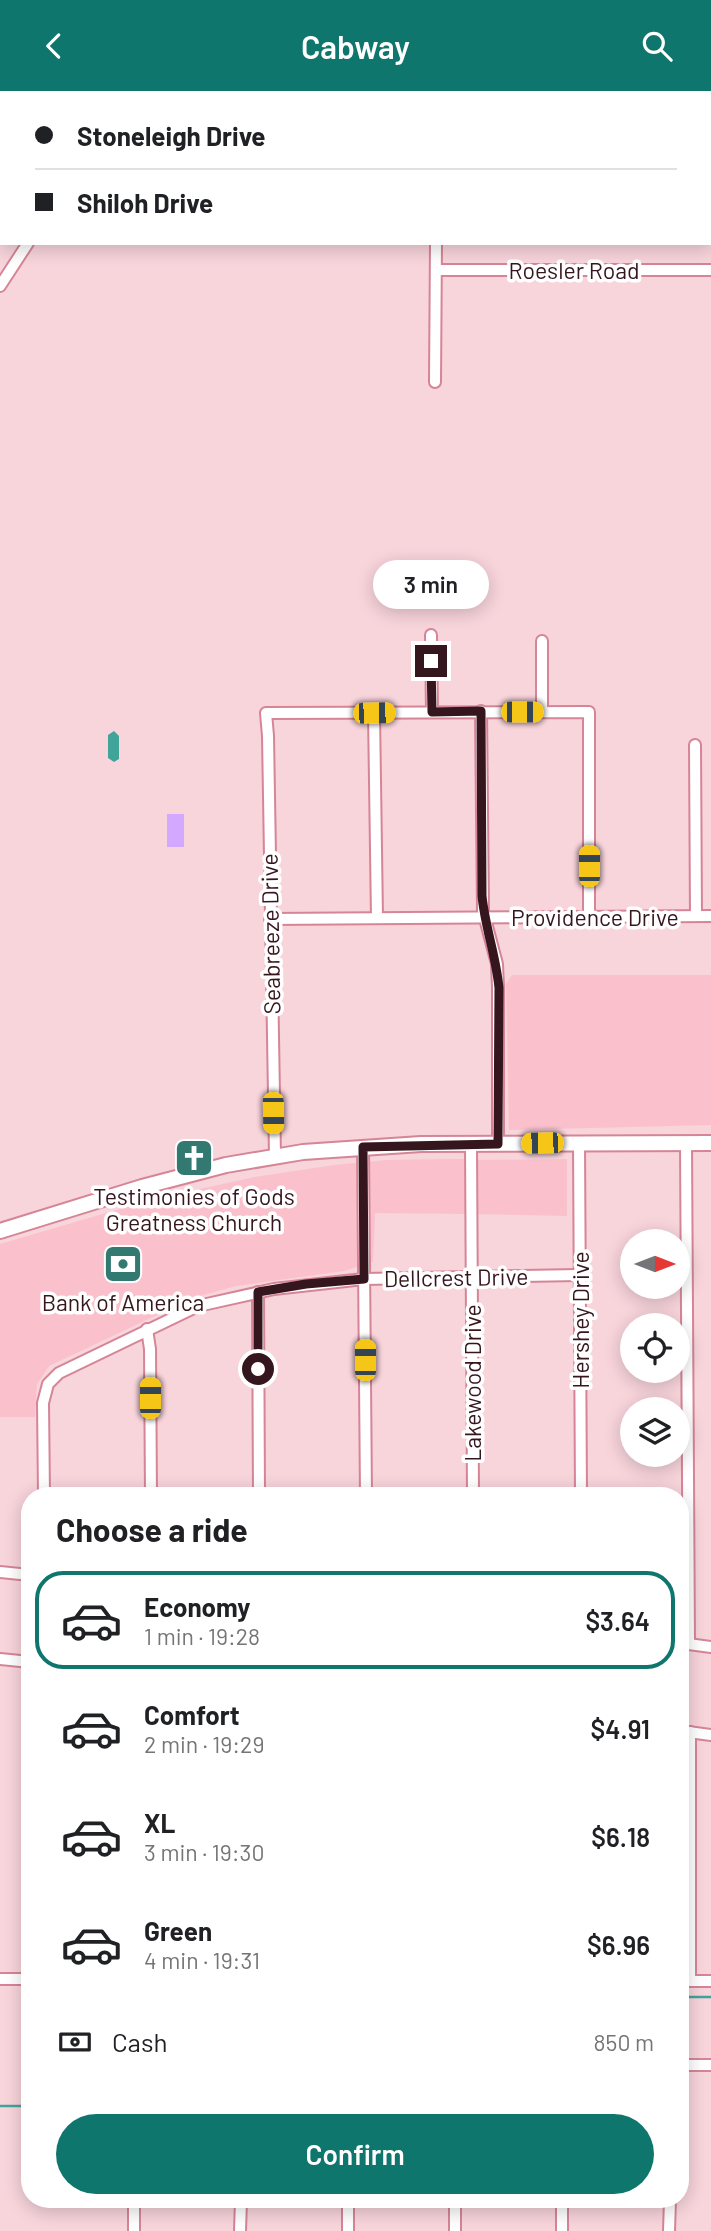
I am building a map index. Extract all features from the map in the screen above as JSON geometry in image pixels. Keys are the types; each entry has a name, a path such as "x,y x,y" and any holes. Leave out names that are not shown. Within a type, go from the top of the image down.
{"main road":[{"path":"0,1231 142,1187 226,1165 275,1156 363,1147 711,1143"}],"street":[{"path":"0,286 28,245"},
{"path":"435,382 436,245"},
{"name":"Roesler Road","path":"436,270 711,270"},
{"path":"431,635 432,712"},
{"path":"542,641 542,712"},
{"path":"481,711 484,918 497,964 499,988 498,1144"},
{"path":"377,918 374,713 481,711 589,712 589,917"},
{"name":"Seabreeze Drive","path":"275,1156 266,713 374,713"},
{"path":"695,745 696,916"},
{"name":"Providence Drive","path":"270,919 711,916"},
{"name":"Hershey Drive","path":"579,1143 581,1487"},
{"path":"685,1487 686,1143"},
{"name":"Lakewood Drive","path":"471,1144 473,1487"},
{"path":"363,1147 366,1487"},
{"name":"Dellcrest Drive","path":"44,1487 43,1403 48,1384 59,1373 208,1302 306,1284 364,1279 579,1275"},
{"path":"258,1292 258,1487"},
{"path":"147,1329 150,1349 151,1487"},
{"path":"0,1572 21,1574"},
{"path":"689,1644 711,1647"},
{"path":"0,1659 21,1661"},
{"path":"689,1732 711,1735"},
{"path":"0,1979 21,1979"},
{"path":"689,1981 711,1981"},
{"path":"689,2065 711,2065"},
{"path":"134,2208 134,2231"},
{"path":"240,2231 241,2208"},
{"path":"348,2208 348,2231"},
{"path":"455,2208 455,2231"},
{"path":"562,2208 562,2231"},
{"path":"669,2231 670,2208"}],"shaded area":[{"path":"167,814 184,814 184,847 167,847"},
{"path":"512,975 711,975 711,1125 509,1130 506,984"},
{"path":"469,1159 468,1214 375,1213 373,1262 344,1271 236,1286 193,1298 49,1366 37,1384 35,1417 0,1417 0,1244 154,1199 255,1177 387,1160"},
{"path":"567,1159 567,1216 475,1214 475,1160"}],"water":[{"path":"114,731 119,736 119,759 114,762 108,758 108,735"}],"waterway":[{"path":"689,1997 711,1997"},
{"path":"0,2106 21,2106"}],"place":[{"name":"Testimonies of Gods Greatness Church","path":"194,1158"},
{"name":"Bank of America","path":"123,1264"}],"route":[{"path":"258,1369 258,1292 364,1279 363,1147 498,1144 499,988 497,964 484,918 482,896 481,711 432,712 431,661"}]}
